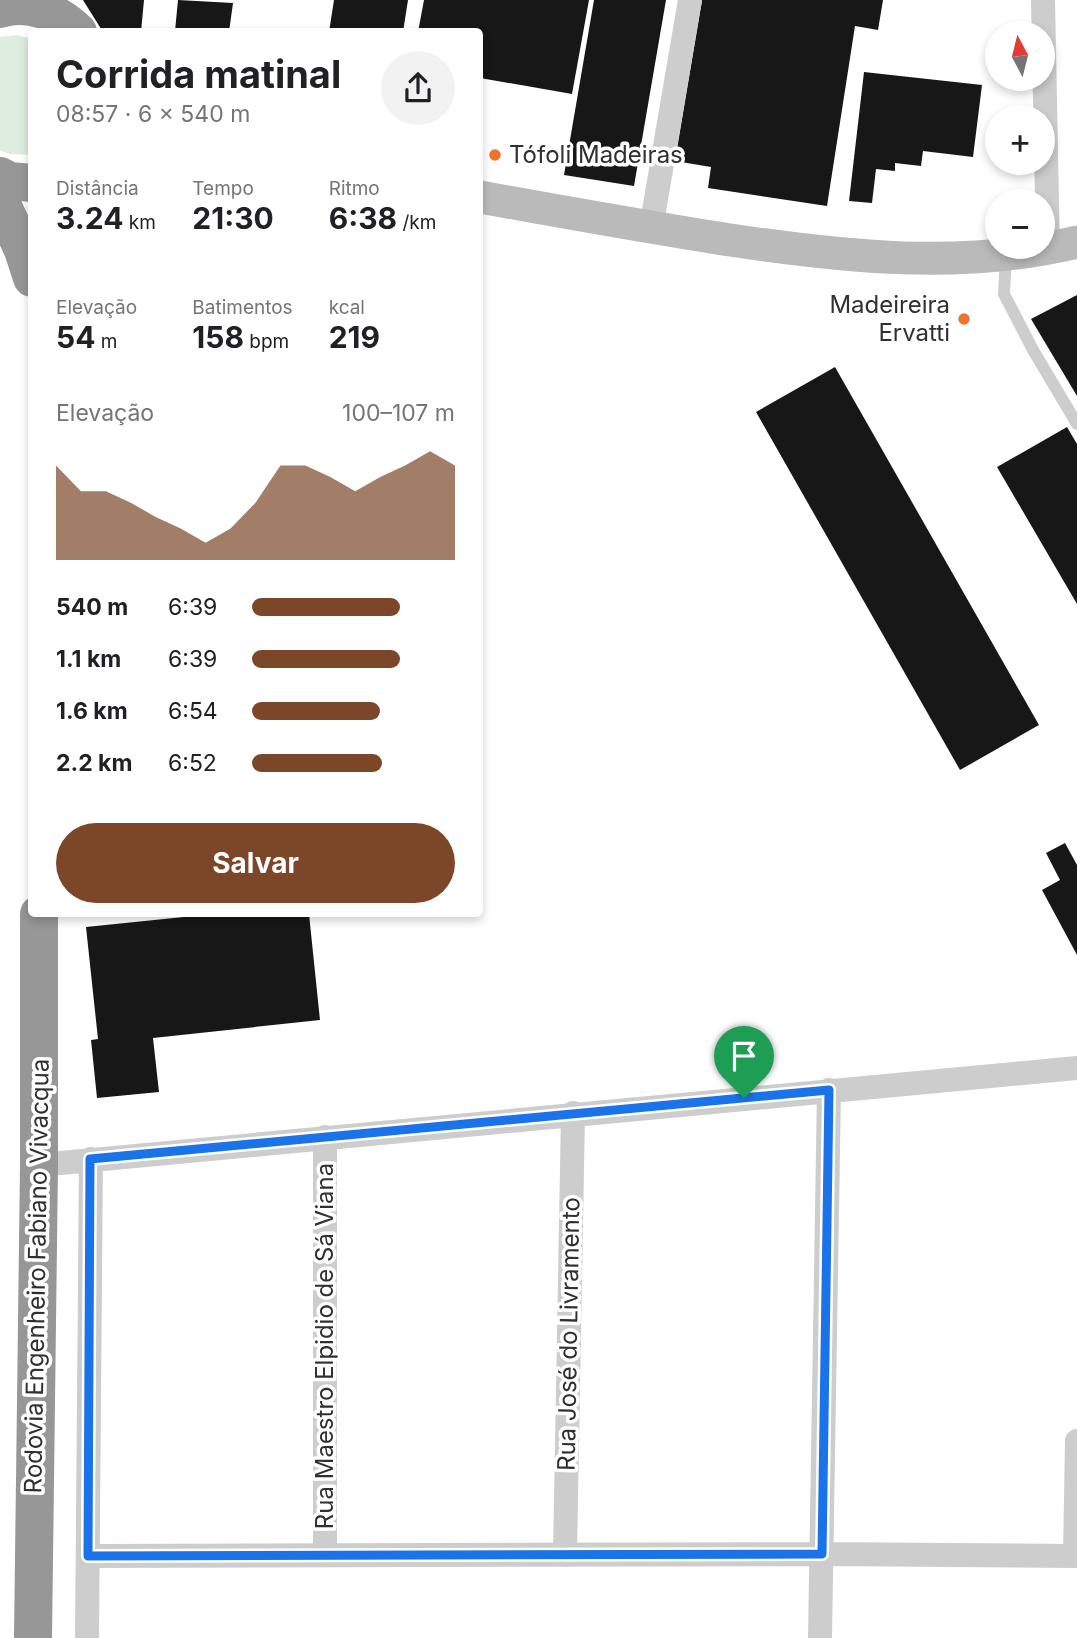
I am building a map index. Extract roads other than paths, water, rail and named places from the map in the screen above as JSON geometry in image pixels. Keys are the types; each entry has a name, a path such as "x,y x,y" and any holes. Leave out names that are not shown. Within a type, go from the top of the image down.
{"highway":[{"path":"0,9 27,6 69,17"},
{"path":"0,176 10,181 28,183"},
{"path":"0,200 28,266"},
{"name":"Rodovia Engenheiro Fabiano Vivacqua","path":"33,1638 39,917"}],"main road":[{"path":"483,198 651,228 826,254 913,260 985,257"}],"street":[{"path":"651,228 690,0"},
{"path":"1043,0 1062,245"},
{"path":"39,1165 1077,1068"},
{"path":"820,1638 829,1090"},
{"name":"Rua José do Livramento","path":"565,1555 573,1114"},
{"name":"Rua Maestro Elpidio de Sá Viana","path":"324,1137 326,1555"},
{"path":"87,1638 90,1159"},
{"path":"88,1556 1076,1556 1077,1441"}],"lane":[{"path":"1006,259 1004,294 1033,350 1077,424"}],"place":[{"name":"Tófoli Madeiras","path":"495,155"},
{"name":"Madeireira Ervatti","path":"964,319"}]}
